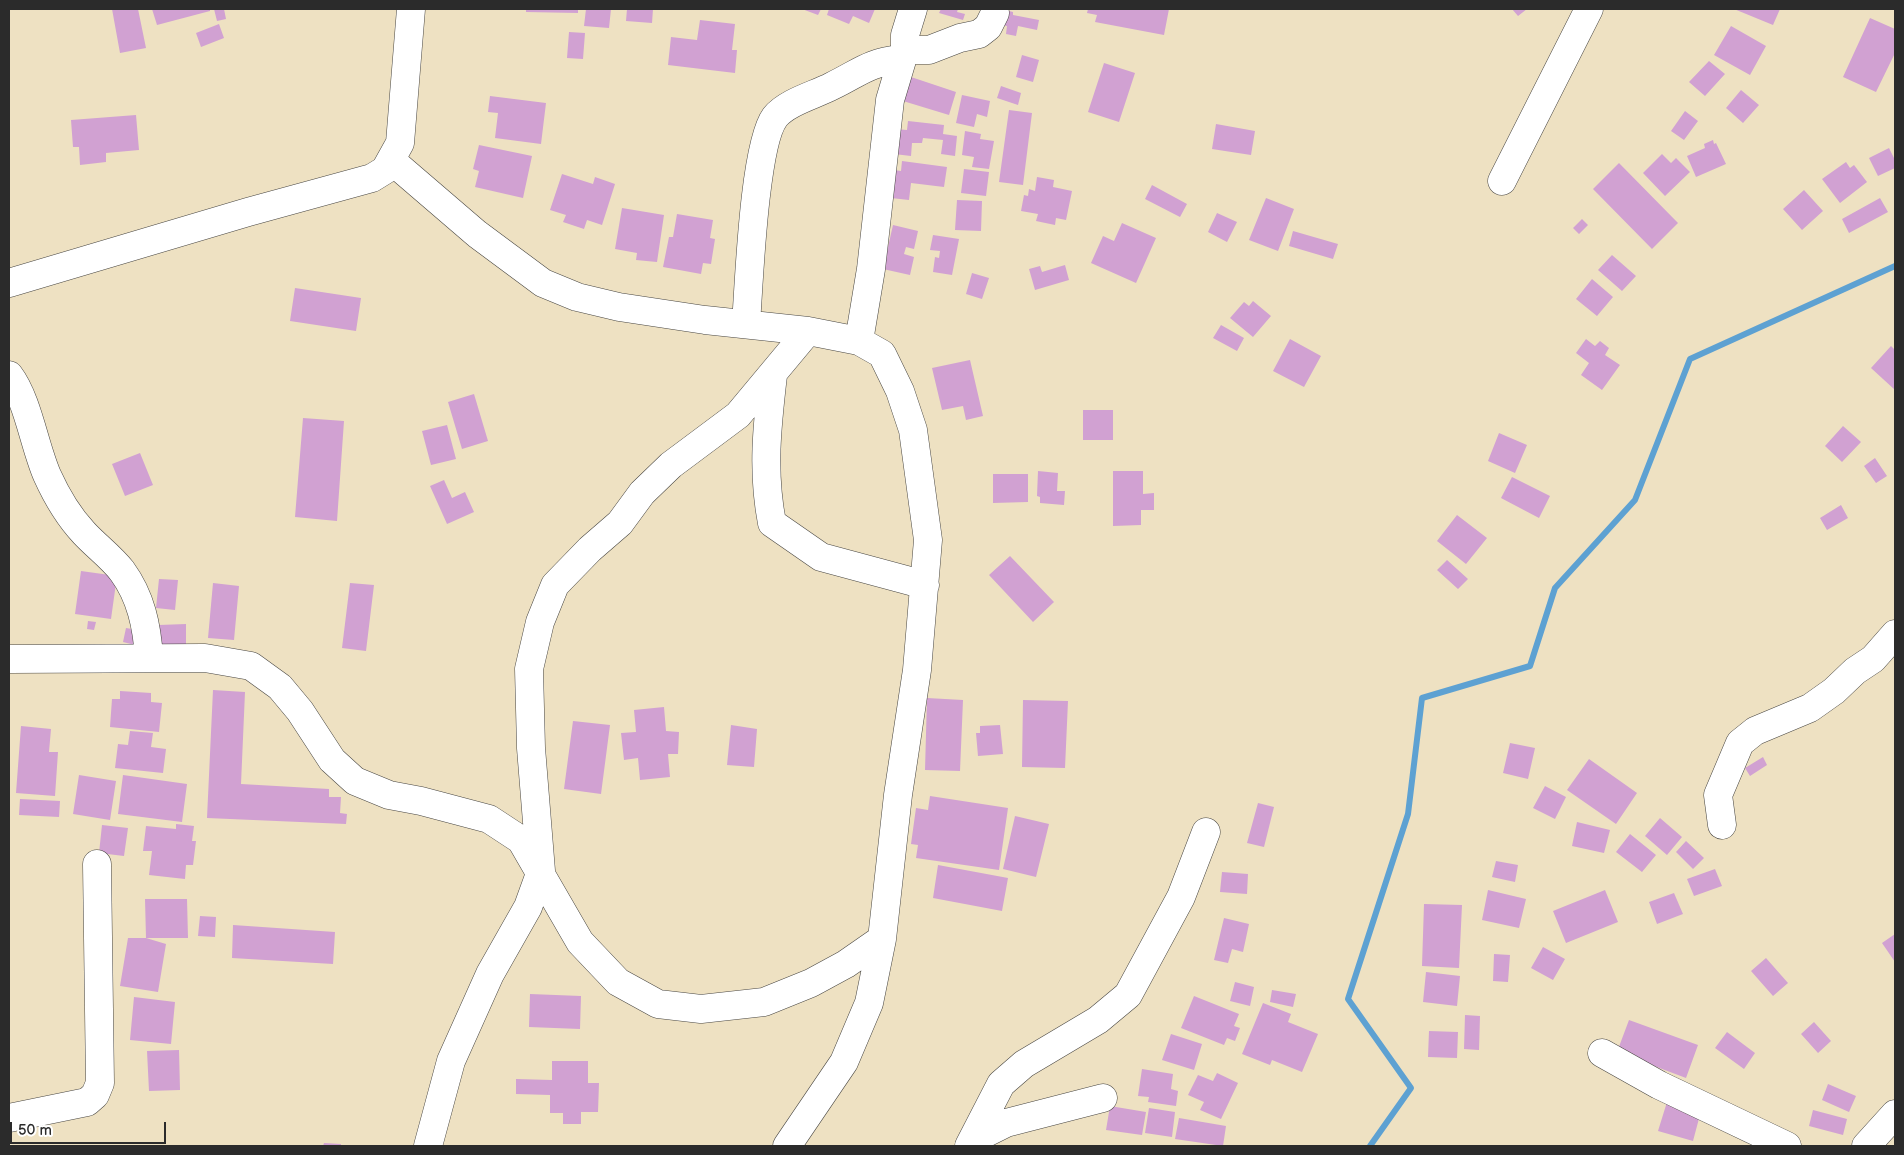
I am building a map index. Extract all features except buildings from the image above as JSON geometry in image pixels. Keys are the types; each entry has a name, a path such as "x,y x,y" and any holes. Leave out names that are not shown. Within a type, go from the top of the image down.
{"street":[{"path":"9,283 248,212 372,178 385,170 392,161 400,143 411,9"},
{"path":"859,341 871,269 890,100 903,55 913,9"},
{"path":"1502,181 1590,9"},
{"path":"746,324 760,166 766,139 774,119 780,112 835,85 865,67 979,34 988,27 995,12"},
{"path":"392,161 477,234 543,283 577,297 618,307 808,331 859,341 882,354 900,390 913,430 928,540 917,670 898,794 882,939 869,1003 844,1062 787,1146"},
{"path":"428,1146 451,1061 490,974 528,907 541,871 531,748 529,669 540,622 554,585 590,549 620,523 642,493 671,465 738,415 808,331"},
{"path":"9,375 32,427 48,475 62,502 82,531 121,571 139,602 148,637 149,658"},
{"path":"773,375 766,440 766,492 772,523 821,558 925,585"},
{"path":"1722,824 1718,795 1740,743 1755,731 1795,715 1826,696 1855,671 1874,659 1895,634"},
{"path":"9,659 204,658 251,666 280,687 300,711 332,760 354,781 389,795 489,819 521,840 541,871 580,942 618,982 658,1004 701,1009 764,1002 811,983 846,964 882,939"},
{"path":"971,1143 1002,1084 1024,1064 1098,1020 1128,995 1181,897 1206,832"},
{"path":"9,1118 87,1102 95,1095 100,1083 97,864"},
{"path":"1602,1053 1667,1089 1787,1146"},
{"path":"971,1143 1006,1122 1103,1098"},
{"path":"1866,1146 1895,1114"}],"waterway":[{"path":"1370,1146 1411,1088 1348,999 1408,814 1422,698 1530,666 1555,588 1635,500 1690,359 1895,266"}]}
